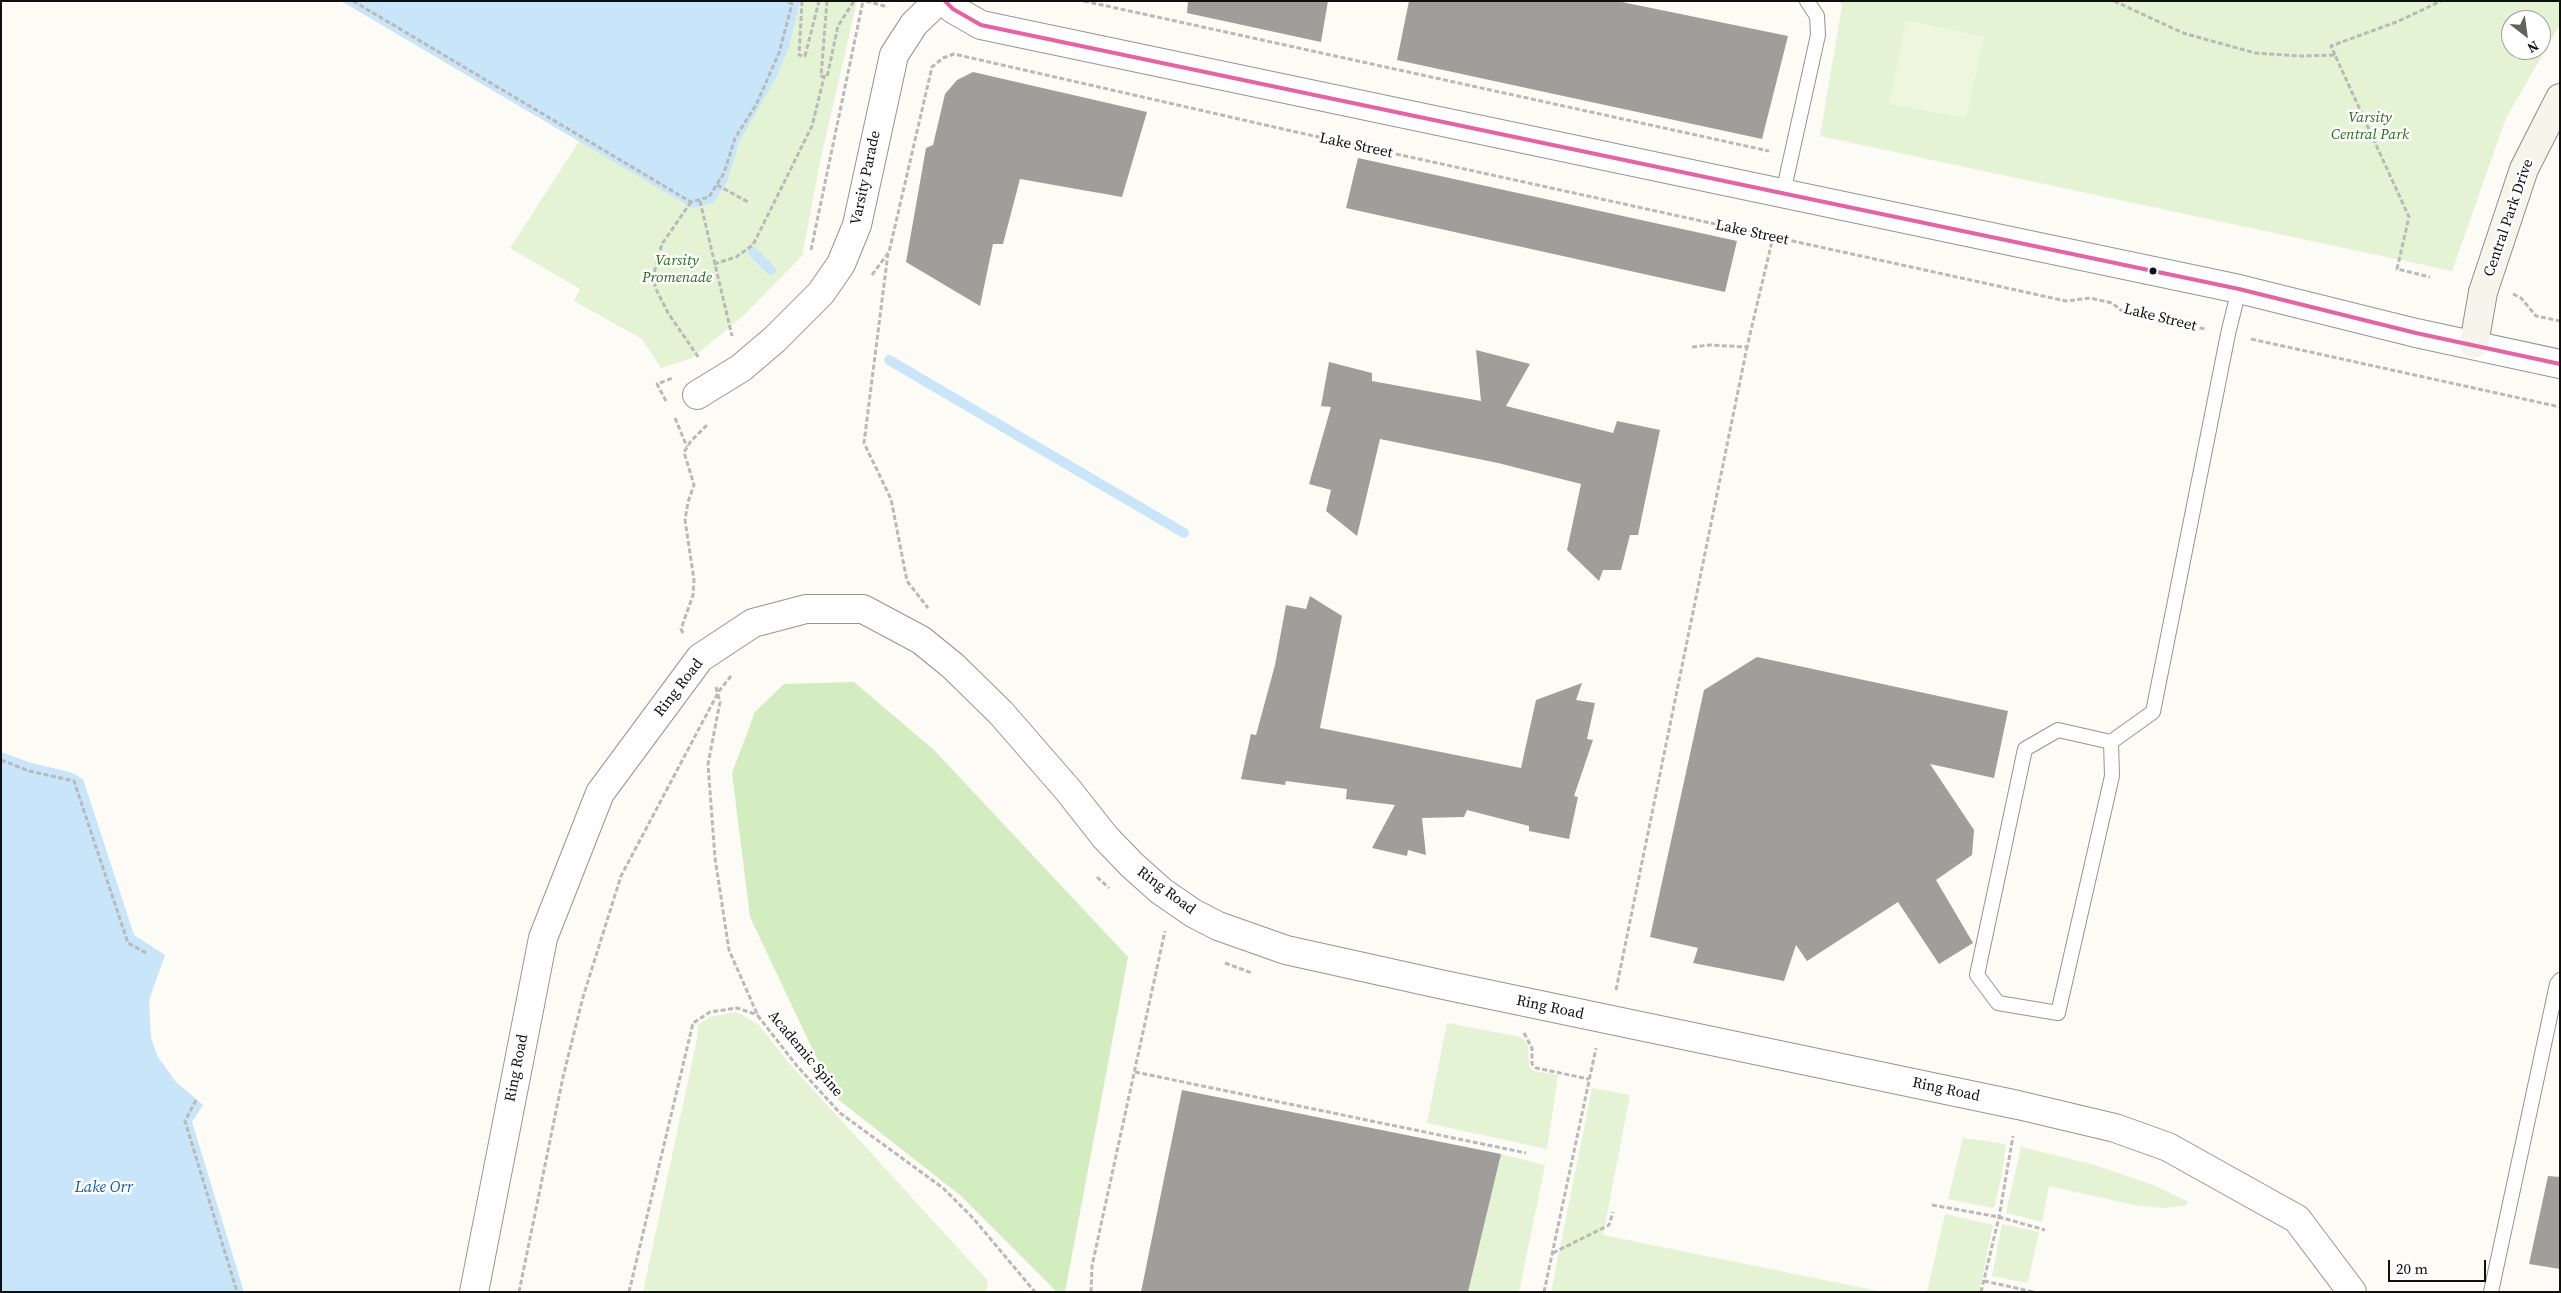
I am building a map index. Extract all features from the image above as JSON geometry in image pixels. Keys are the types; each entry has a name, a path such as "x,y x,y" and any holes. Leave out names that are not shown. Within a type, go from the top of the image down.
{"street":[{"name":"Varsity Parade","path":"697,395 742,368 788,327 821,293 841,264 857,225 894,55 914,24 938,1"},
{"path":"945,1 953,9 981,25 2239,289 2416,333 2560,364"},
{"name":"Central Park Drive","path":"2474,344 2483,292 2524,169 2560,98"},
{"name":"Ring Road","path":"474,1292 543,938 600,792 696,662 752,623 806,609 863,609 920,640 953,666 1001,712 1132,865 1161,891 1194,913 1248,938 1286,950 1608,1020 2018,1105 2115,1128 2168,1147 2298,1220 2352,1292"}],"lane":[{"path":"1783,193 1818,35 1817,16 1807,1"},
{"path":"2111,742 2112,776 2058,1013 1998,1003 1976,975 2025,749 2058,730 2111,742 2153,712 2228,334 2239,289"},
{"path":"2490,1292 2557,984 2560,980"}],"path":[{"path":"354,1 691,202 709,197 724,173 735,138 756,105 773,69 792,3 786,1"},
{"path":"802,1 799,55 805,56 819,1"},
{"path":"824,77 821,76 826,1"},
{"path":"714,264 736,257 754,245 812,126 824,77 827,77 838,26 854,1"},
{"path":"809,255 864,1 888,7"},
{"path":"1084,1 1792,156"},
{"path":"2114,1 2182,33 2246,51 2300,56 2335,55"},
{"path":"2430,277 2397,269 2409,217 2331,46 2399,21 2441,1"},
{"name":"Lake Street","path":"888,252 932,67 942,58 954,54 1296,132 2066,301 2090,298 2112,303 2122,312 2560,407"},
{"path":"717,185 748,202"},
{"path":"700,201 732,338 740,331"},
{"path":"691,202 662,244 654,273 655,287 668,314 702,363"},
{"path":"1544,1292 1595,1049 1615,999 1747,347 1773,237"},
{"path":"871,276 888,252"},
{"path":"888,252 864,443 891,499 907,581 935,617 934,625 920,640"},
{"path":"2509,292 2521,298 2536,316 2560,321"},
{"path":"1692,347 1710,345 1747,347"},
{"path":"657,384 679,376"},
{"path":"519,1292 563,1077 583,997 621,876 718,691 696,662 681,629 693,595 694,580 685,520 688,502 694,485 684,452 691,441 715,419"},
{"name":"Academic Spine","path":"718,691 720,702 708,764 715,858 729,950 758,1016 797,1066 840,1113 943,1188 985,1231 1035,1292"},
{"path":"1,760 29,771 74,781 128,943 148,954"},
{"path":"1090,1292 1092,1266 1165,931"},
{"path":"629,1292 693,1023 710,1012 737,1008 758,1016"},
{"path":"1135,1072 1526,1154"},
{"path":"1572,1076 1589,1079"},
{"path":"196,1100 185,1121 237,1292"},
{"path":"1981,1292 1999,1217 2018,1105"},
{"path":"1932,1205 1999,1217 2045,1230"},
{"path":"1552,1253 1609,1225 1613,1212"},
{"path":"1984,1281 2034,1292"}],"green space":[{"name":"Varsity Promenade","path":"762,1 857,1 821,157 802,256 742,317 692,358 661,368 642,339 574,301 580,289 510,248 586,131"},
{"name":"Varsity Central Park","path":"1840,1 2560,1 2560,25 2551,40 2551,10 2501,10 2501,60 2540,60 2506,118 2452,271 1820,136 1842,6"},
{"path":"1906,20 1984,37 1966,118 1889,104"},
{"path":"854,682 934,750 1128,957 1065,1292 1057,1292 960,1195 835,1097 750,917 732,773 755,712 784,684"},
{"path":"736,1012 758,1024 787,1061 988,1281 986,1292 643,1292 697,1039 698,1025 710,1017"},
{"path":"1447,1023 1520,1037 1528,1044 1529,1067 1534,1071 1558,1075 1547,1149 1427,1123"},
{"path":"1592,1088 1630,1095 1603,1235 1883,1292 1551,1292"},
{"path":"1963,1138 2006,1144 2002,1174 1994,1208 1948,1199"},
{"path":"2021,1147 2095,1165 2153,1185 2187,1201 2187,1205 2162,1208 2134,1205 2049,1186 2042,1222 2006,1213"},
{"path":"1501,1154 1545,1165 1519,1292 1468,1292"},
{"path":"1945,1214 1993,1225 1979,1292 1927,1292"},
{"path":"2002,1224 2039,1232 2028,1283 1992,1276"}],"water":[{"path":"341,1 800,1 789,47 776,78 739,142 727,182 713,203 692,208"},
{"name":"Lake Orr","path":"1,752 31,763 70,772 83,779 134,935 165,955 149,1000 151,1038 158,1057 176,1082 203,1105 192,1122 244,1292 1,1292"}],"building":[{"path":"1188,1 1328,1 1321,42 1187,13"},
{"path":"1409,1 1617,1 1788,36 1762,139 1397,60"},
{"path":"973,72 1147,112 1122,197 1020,179 1003,244 993,244 980,306 906,262 926,148 933,145 945,94 957,80"},
{"path":"1358,158 1737,241 1725,292 1346,208"},
{"path":"1476,350 1530,364 1506,406 1613,433 1617,421 1660,430 1638,535 1630,535 1621,570 1603,570 1599,581 1567,550 1581,484 1498,463 1380,439 1357,536 1326,511 1331,490 1309,484 1331,407 1321,406 1329,362 1372,373 1372,381 1481,401"},
{"path":"1310,596 1342,616 1320,728 1521,768 1536,700 1582,683 1576,700 1595,703 1587,739 1593,740 1574,796 1578,797 1569,839 1529,831 1529,826 1467,810 1464,817 1422,818 1426,855 1408,850 1407,856 1372,848 1395,805 1346,799 1347,789 1286,781 1285,785 1241,779 1251,734 1256,735 1275,665 1286,605 1306,609"},
{"path":"1757,657 2008,711 1994,778 1930,764 1974,830 1972,855 1936,880 1973,943 1939,964 1898,902 1807,961 1796,945 1784,981 1693,963 1698,948 1650,937 1704,690"},
{"path":"1182,1090 1501,1154 1468,1292 1141,1292"},
{"path":"2548,1176 2560,1177 2560,1269 2529,1264"}],"waterway":[{"path":"753,252 771,270"},
{"path":"889,360 1184,533"}],"transit line":[{"path":"945,1 953,9 981,25 2239,289 2416,333 2560,364"}]}
